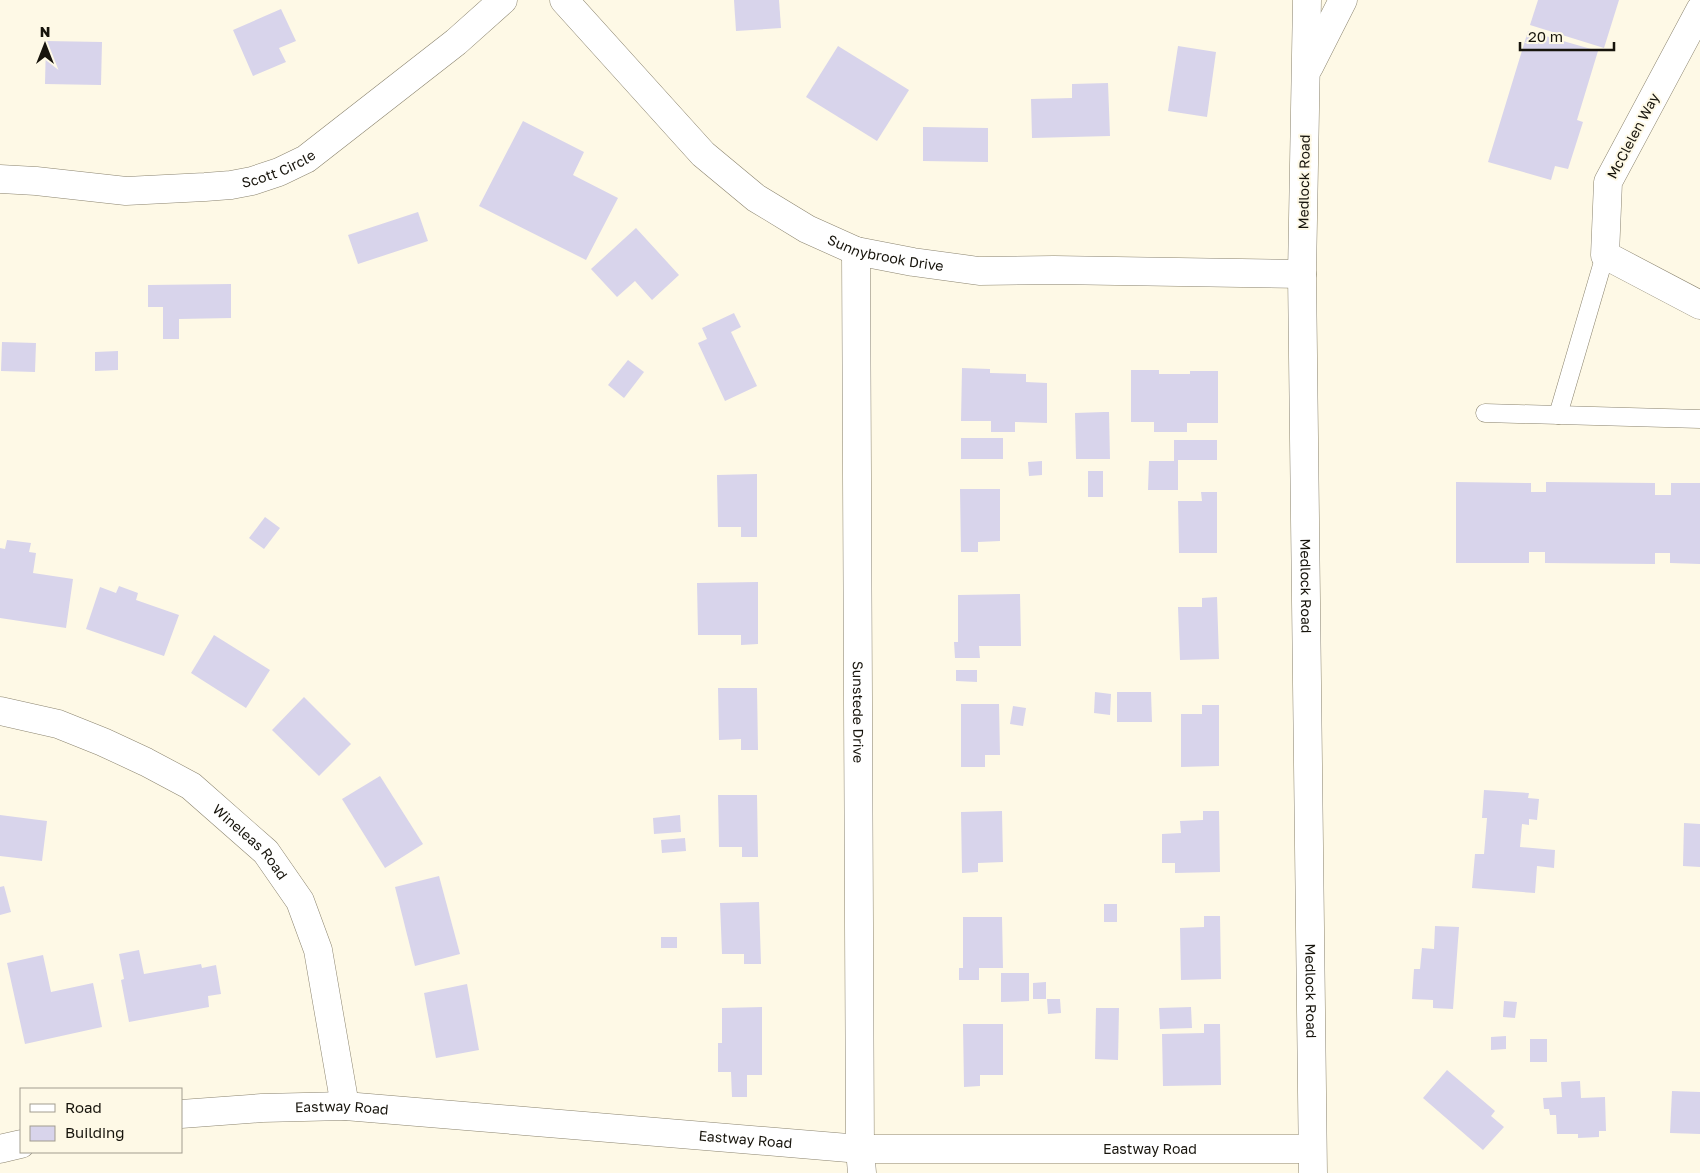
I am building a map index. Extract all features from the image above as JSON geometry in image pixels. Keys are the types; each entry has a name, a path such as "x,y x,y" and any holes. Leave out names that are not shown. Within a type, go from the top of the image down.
{"street":[{"name":"Scott Circle","path":"0,179 126,190 231,185 252,181 279,172 306,160 456,42 503,0"},
{"name":"Sunnybrook Drive","path":"564,0 703,154 756,198 807,229 856,251 913,262 979,271 1054,270 1302,274"},
{"name":"Medlock Road","path":"1307,0 1302,274 1312,1161"},
{"path":"1306,72 1344,0"},
{"name":"McClelen Way","path":"1605,255 1608,182 1700,10"},
{"name":"Sunstede Drive","path":"856,251 861,1161"},
{"path":"1605,255 1700,305"},
{"name":"Wineleas Road","path":"0,711 58,724 146,762 191,786 266,852 300,902 318,950 345,1106"},
{"name":"Eastway Road","path":"182,1114 262,1108 345,1106 861,1161 1312,1161"},
{"path":"0,1149 20,1144"}],"lane":[{"path":"1558,415 1605,255"},
{"path":"1485,413 1700,419"}],"building":[{"path":"734,0 779,0 781,28 736,31"},
{"path":"1538,0 1619,0 1604,48 1530,25"},
{"path":"281,9 296,41 279,48 286,62 253,76 233,30"},
{"path":"1528,31 1598,51 1577,120 1583,122 1568,169 1555,166 1551,180 1488,162"},
{"path":"46,41 102,42 101,85 45,84"},
{"path":"838,46 909,90 877,141 806,97"},
{"path":"1178,46 1216,52 1207,117 1168,111"},
{"path":"1108,83 1110,136 1032,138 1031,99 1072,98 1072,84"},
{"path":"523,121 584,152 573,175 618,198 586,260 479,206"},
{"path":"923,127 988,128 988,162 923,161"},
{"path":"418,212 428,241 358,264 348,235"},
{"path":"636,228 679,275 652,300 635,281 617,297 591,269"},
{"path":"231,284 231,318 179,319 179,339 163,339 163,307 148,307 148,285"},
{"path":"734,313 741,327 731,332 757,386 725,401 698,343 707,339 702,328"},
{"path":"2,342 36,343 35,372 1,371"},
{"path":"118,351 118,370 95,371 95,352"},
{"path":"628,360 644,372 624,398 608,385"},
{"path":"962,368 990,369 990,373 1026,374 1026,382 1047,383 1047,423 1015,422 1015,432 991,432 991,421 961,421"},
{"path":"1131,370 1159,370 1159,374 1190,374 1190,371 1218,371 1218,423 1187,423 1187,432 1154,432 1154,422 1131,422"},
{"path":"1109,412 1110,459 1076,459 1075,413"},
{"path":"961,438 1003,438 1003,459 961,459"},
{"path":"1174,440 1217,440 1217,460 1178,460 1178,490 1148,490 1149,461 1174,461"},
{"path":"1042,461 1042,475 1029,476 1028,462"},
{"path":"1088,471 1103,471 1103,497 1088,497"},
{"path":"757,474 757,537 741,537 741,527 718,527 717,475"},
{"path":"1456,482 1531,483 1531,492 1546,492 1546,482 1655,483 1655,495 1671,495 1671,483 1700,483 1700,564 1670,563 1670,553 1655,553 1655,564 1545,563 1545,552 1529,552 1529,563 1456,563"},
{"path":"960,489 1000,489 1000,541 978,542 978,552 961,552"},
{"path":"1201,492 1217,492 1217,553 1179,553 1178,501 1202,501"},
{"path":"265,517 280,528 264,549 249,538"},
{"path":"7,540 31,543 29,552 36,553 33,573 73,579 66,628 0,618 0,548 5,549"},
{"path":"758,582 758,644 741,645 741,635 698,635 697,583"},
{"path":"119,586 138,593 136,600 179,615 164,656 86,629 100,587 116,593"},
{"path":"1020,594 1021,646 979,646 980,658 955,658 954,642 958,642 958,595"},
{"path":"1217,597 1219,659 1180,660 1178,607 1202,607 1202,598"},
{"path":"214,635 270,670 246,708 191,673"},
{"path":"956,670 977,670 977,682 956,681"},
{"path":"718,688 757,688 758,750 741,750 741,739 719,740"},
{"path":"1095,692 1111,694 1110,715 1094,713"},
{"path":"1117,692 1151,692 1152,722 1117,722"},
{"path":"304,697 351,744 319,776 272,730"},
{"path":"961,704 999,704 1000,755 985,755 985,767 961,767"},
{"path":"1202,705 1219,705 1219,766 1181,767 1181,714 1202,714"},
{"path":"1013,706 1026,708 1023,726 1010,724"},
{"path":"380,776 423,844 385,868 342,799"},
{"path":"1484,790 1529,793 1528,798 1539,799 1537,820 1529,819 1529,825 1522,824 1520,847 1555,850 1554,868 1537,866 1535,893 1472,888 1475,854 1484,854 1487,818 1482,818"},
{"path":"718,795 757,795 758,857 742,857 742,847 719,847"},
{"path":"1002,811 1003,862 978,863 978,872 962,873 961,812"},
{"path":"1203,811 1219,811 1220,872 1175,873 1175,863 1162,863 1162,834 1181,833 1180,821 1203,820"},
{"path":"0,815 47,821 42,861 0,856"},
{"path":"680,815 681,832 654,834 653,818"},
{"path":"1684,823 1700,824 1700,867 1683,866"},
{"path":"685,838 686,851 662,853 661,840"},
{"path":"439,876 460,954 415,966 395,887"},
{"path":"4,886 11,912 0,915 0,887"},
{"path":"759,902 761,964 744,964 744,954 722,954 720,903"},
{"path":"1104,904 1117,904 1117,922 1104,922"},
{"path":"1204,916 1220,916 1221,979 1181,980 1180,928 1204,927"},
{"path":"963,917 1002,917 1003,968 979,968 979,980 959,980 959,968 963,968"},
{"path":"1435,926 1459,927 1453,1009 1433,1008 1433,1000 1412,999 1414,969 1420,969 1422,948 1434,949"},
{"path":"661,937 677,937 677,948 661,948"},
{"path":"139,950 144,974 201,964 202,968 216,965 221,994 208,996 209,1007 129,1022 121,980 124,979 119,954"},
{"path":"43,955 51,992 93,983 102,1027 25,1044 7,963"},
{"path":"1001,973 1029,973 1029,1001 1001,1002"},
{"path":"1046,982 1046,999 1033,999 1033,983"},
{"path":"467,984 479,1050 436,1058 424,993"},
{"path":"1047,999 1060,999 1061,1013 1048,1014"},
{"path":"1504,1001 1517,1002 1515,1018 1503,1017"},
{"path":"762,1007 762,1075 747,1075 747,1097 732,1097 731,1072 718,1072 718,1043 722,1043 722,1008"},
{"path":"1191,1007 1192,1028 1160,1029 1159,1008"},
{"path":"1096,1008 1119,1008 1118,1060 1095,1059"},
{"path":"963,1024 1003,1024 1003,1075 980,1075 980,1086 964,1087"},
{"path":"1204,1024 1220,1024 1221,1085 1163,1086 1162,1034 1204,1033"},
{"path":"1506,1036 1506,1049 1491,1050 1491,1037"},
{"path":"1530,1039 1547,1039 1547,1062 1530,1062"},
{"path":"1447,1070 1495,1111 1491,1116 1504,1127 1483,1150 1423,1098"},
{"path":"1580,1081 1581,1098 1605,1097 1606,1131 1599,1131 1599,1137 1578,1138 1578,1134 1557,1134 1556,1115 1550,1115 1549,1109 1544,1109 1543,1098 1562,1097 1561,1082"},
{"path":"1672,1091 1700,1092 1700,1134 1670,1133"}]}
